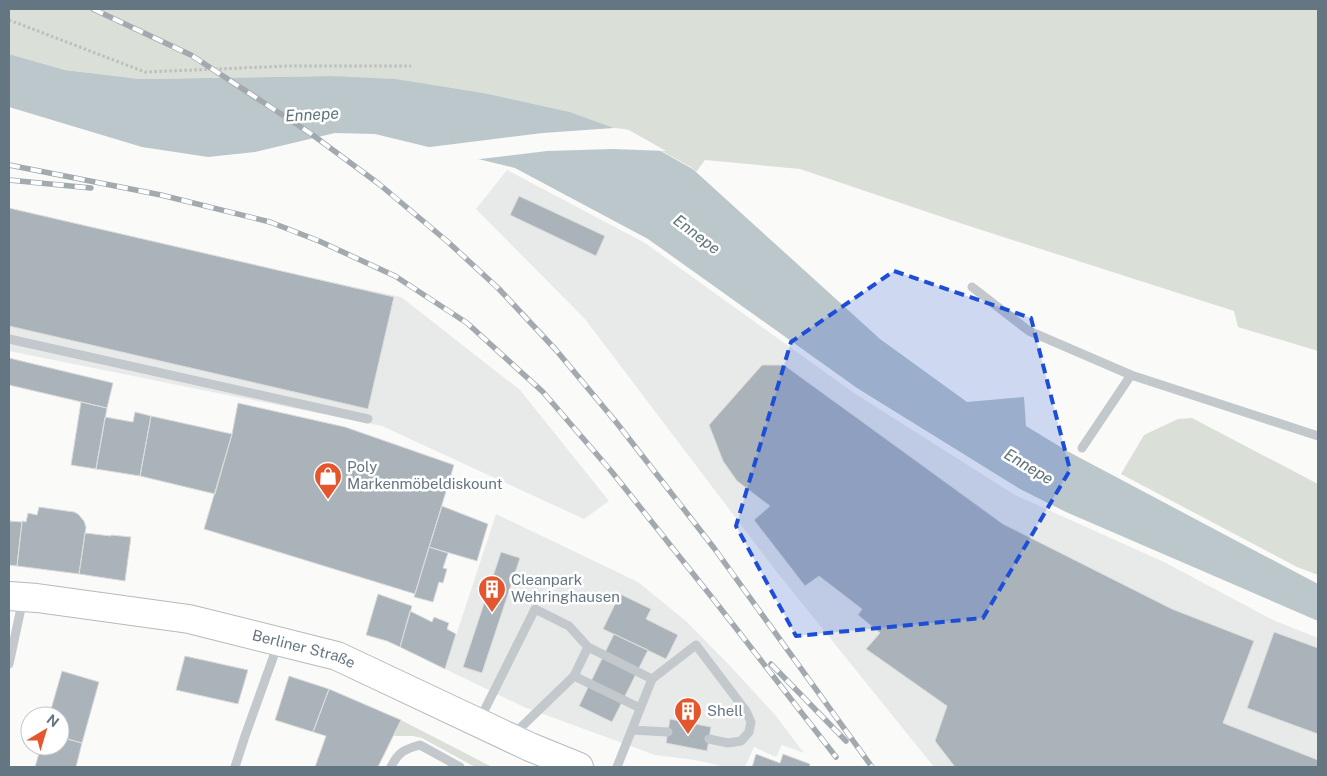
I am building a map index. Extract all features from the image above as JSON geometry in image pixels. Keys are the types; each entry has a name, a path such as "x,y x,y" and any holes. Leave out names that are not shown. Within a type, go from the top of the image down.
{"main road":[{"name":"Berliner Straße","path":"16,596 190,619 337,656 543,753 579,767"}],"lane":[{"path":"972,287 1028,331 1131,375 1318,436"},
{"path":"9,339 368,419"},
{"path":"1082,448 1131,375"},
{"path":"9,664 16,596"},
{"path":"478,722 535,609 569,626 588,647 652,679"},
{"path":"235,767 279,642"},
{"path":"617,767 652,679 696,646 746,711 751,722 749,732 741,741 728,743 709,739"},
{"path":"511,738 574,676 588,647"},
{"path":"574,676 640,708"},
{"path":"632,730 668,732"},
{"path":"391,767 394,759 404,749 420,746 460,767"}],"path":[{"path":"9,20 145,72 288,66 411,66"}],"highlighted area":[{"path":"894,271 1031,318 1070,470 983,618 796,636 736,526 791,342"}],"shaded area":[{"path":"9,9 1318,9 1318,351 1238,327 1234,311 963,224 800,169 705,160 696,172 691,167 628,133 570,112 489,94 331,76 140,79 65,70 9,54"},
{"path":"507,170 645,243 854,393 1015,495 1164,562 1273,620 1318,638 1318,767 934,767 776,571 585,319 476,209"},
{"path":"9,212 401,297 520,390 609,501 584,519 382,426 9,351"},
{"path":"1192,418 1318,484 1318,575 1297,567 1121,474 1144,435 1178,419"},
{"path":"496,514 638,582 687,622 733,669 776,716 804,753 782,745 776,757 754,747 745,767 726,767 695,760 655,755 524,707 445,669"},
{"path":"401,720 492,767 475,767 422,738 394,736"}],"water":[{"name":"Ennepe","path":"9,54 65,70 140,79 331,76 395,79 489,94 570,112 628,133 691,168 880,339 967,402 1024,397 1026,426 1067,451 1318,584 1318,621 1066,512 1020,489 857,388 648,239 515,168 375,134 335,133 255,152 208,157 142,147 9,107"}],"pier":[{"path":"614,128 629,130 666,151 613,149 547,151 472,160 422,148 543,133"}],"building":[{"path":"519,196 605,236 596,256 510,215"},
{"path":"9,208 394,297 368,409 9,326"},
{"path":"9,358 113,383 107,408 9,385"},
{"path":"762,365 784,365 1003,524 1172,609 1254,641 1223,723 1318,760 1318,767 955,767 935,741 947,706 866,649 880,633 858,615 862,609 819,576 805,586 754,520 770,506 737,481 723,461 709,425"},
{"path":"81,402 107,408 96,469 71,465"},
{"name":"Poly Markenmöbeldiskount","path":"238,403 345,427 454,465 415,594 204,529 232,434"},
{"path":"135,412 151,416 140,476 96,469 105,417 133,422"},
{"path":"151,416 232,434 215,494 140,476"},
{"path":"442,506 488,524 477,561 429,547"},
{"path":"39,507 74,512 84,521 86,527 79,574 17,566 22,521 26,522 28,513 37,515"},
{"path":"9,521 22,522 17,566 9,565"},
{"path":"85,533 131,537 125,581 79,574"},
{"path":"429,547 448,553 443,568 447,569 443,583 439,582 433,602 414,597"},
{"name":"Cleanpark Wehringhausen","path":"501,552 520,558 482,673 463,667"},
{"path":"378,594 412,606 400,647 366,635"},
{"path":"620,594 651,609 646,619 678,635 666,659 603,629"},
{"path":"410,611 432,622 434,617 449,623 447,629 456,634 445,669 400,647"},
{"path":"1274,632 1318,648 1318,734 1247,708"},
{"path":"614,634 648,650 612,722 579,706"},
{"path":"185,656 248,670 238,704 176,690"},
{"path":"62,671 99,682 82,743 70,740 70,706 52,706"},
{"path":"289,676 329,689 313,732 275,720"},
{"path":"329,689 401,720 378,767 315,767 326,736 313,732"},
{"name":"Shell","path":"670,719 711,727 707,751 666,743"},
{"path":"70,740 82,743 76,767 35,767 38,756 70,756"},
{"path":"756,754 780,763 783,754 810,764 809,767 752,767"}],"railway":[{"path":"93,9 191,55 310,133 379,184 448,242 499,289 556,350 616,422 714,548 872,767"},
{"path":"9,165 161,195 270,222 319,241 395,276 467,323 543,392 612,472 836,757"},
{"path":"9,180 91,188"},
{"path":"771,664 846,741"}],"place":[{"name":"Poly Markenmöbeldiskount","path":"328,500"},
{"name":"Cleanpark Wehringhausen","path":"492,613"},
{"name":"Shell","path":"688,735"}]}
